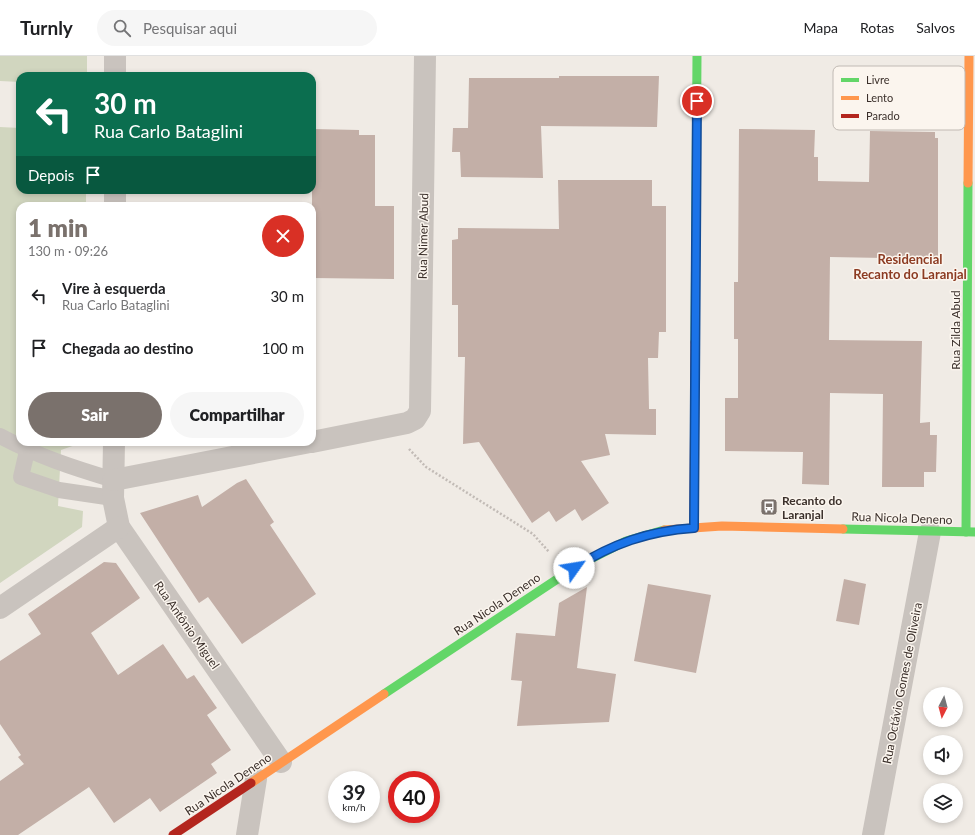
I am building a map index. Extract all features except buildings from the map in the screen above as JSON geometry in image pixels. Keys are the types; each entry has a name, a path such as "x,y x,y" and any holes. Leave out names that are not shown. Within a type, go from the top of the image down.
{"street":[{"path":"115,56 115,72"},
{"name":"Rua Nimer Abud","path":"393,426 411,421 418,416 421,407 425,56"},
{"path":"694,528 697,56"},
{"name":"Rua Zilda Abud","path":"969,56 970,532"},
{"path":"316,441 393,426"},
{"name":"Rua Antônio Miguel","path":"114,446 114,489 120,527 282,762"},
{"path":"114,489 294,446"},
{"name":"Rua Nicola Deneno","path":"173,835 564,573 592,556 618,544 666,530 694,528 769,526 970,532"},
{"path":"0,608 120,527"},
{"name":"Rua Octávio Gomes de Oliveira","path":"873,835 930,532"},
{"path":"246,835 256,779"}],"lane":[{"path":"0,436 16,445"},
{"path":"18,446 114,489"},
{"path":"27,451 21,477 59,490 114,489"}],"path":[{"path":"393,426 402,442 426,467 533,534 550,553 564,573"}],"green space":[{"path":"0,56 87,56 87,72 16,72 16,82 0,81"},
{"path":"0,127 16,128 16,194 86,194 86,202 16,202 16,446 72,446 61,450 58,506 83,511 82,527 0,583"}],"traffic: fast":[{"path":"695,342 697,56"},
{"path":"966,532 968,183"},
{"path":"843,529 975,532"},
{"path":"384,694 577,566 626,541 664,530"}],"traffic: slow":[{"path":"968,183 969,56"},
{"path":"664,530 722,526 843,529"},
{"path":"251,783 384,694"}],"traffic: jam":[{"path":"694,528 695,342"},
{"path":"173,835 251,783"}],"place":[{"name":"Recanto do Laranjal","path":"769,507"}],"district":[{"name":"Residencial Recanto do Laranjal","path":"910,266"}],"route":[{"path":"574,568 592,556 632,539 666,530 694,528 697,101"}]}
